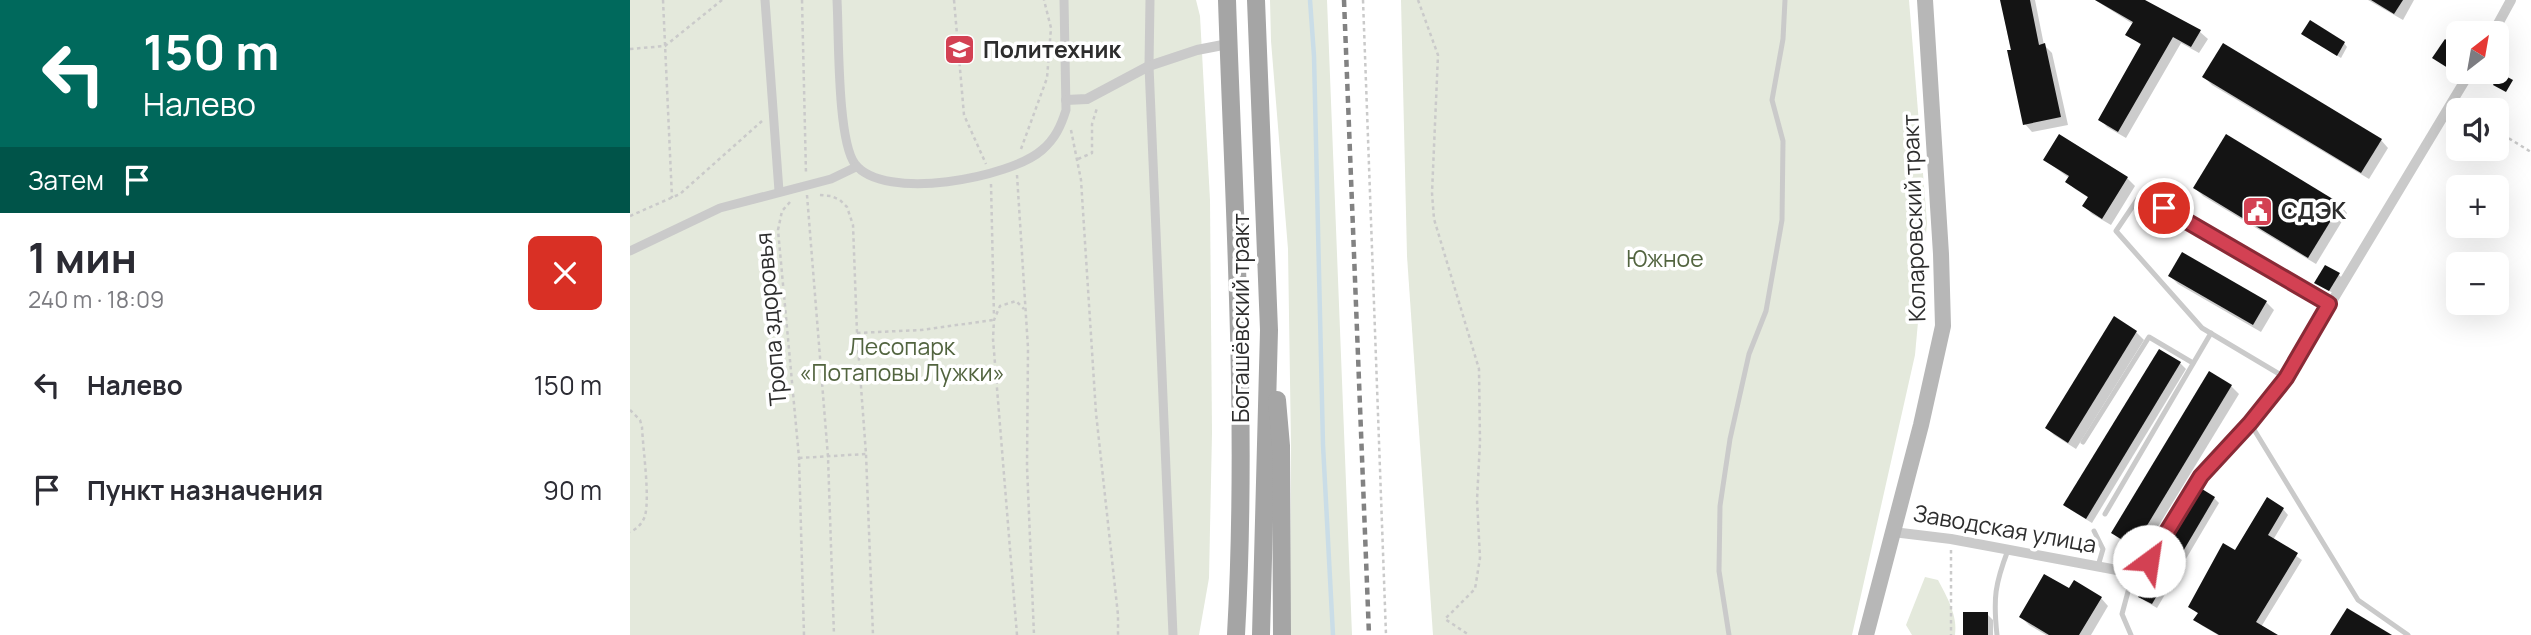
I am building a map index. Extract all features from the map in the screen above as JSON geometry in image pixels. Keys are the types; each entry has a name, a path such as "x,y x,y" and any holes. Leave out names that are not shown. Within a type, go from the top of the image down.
{"main road":[{"name":"Богашёвский тракт","path":"1227,0 1237,250 1240,445 1236,635"},
{"name":"Богашёвский тракт","path":"1256,0 1269,330 1261,635"},
{"name":"Коларовский тракт","path":"1866,635 1921,425 1942,326 1941,254 1925,0"},
{"path":"1269,330 1281,446 1282,635"}],"street":[{"path":"765,0 779,191"},
{"path":"837,0 844,132 850,156 856,167 879,179 918,183 959,181 991,175 1016,166 1042,150 1053,139 1061,127 1066,105 1065,0"},
{"path":"1150,0 1149,66 1173,635"},
{"path":"2500,21 2511,0"},
{"path":"1066,105 1087,99 1149,66 1197,50 1228,44"},
{"path":"2133,573 2149,561 2201,476 2250,423 2286,378 2463,84"},
{"path":"630,251 720,208 831,178 856,167"},
{"name":"Заводская улица","path":"1893,532 1951,539 2133,573"}],"lane":[{"path":"1729,635 1719,571 1720,506 1730,439 1749,354 1766,311 1782,220 1783,141 1772,100 1783,39 1786,0"},
{"path":"2286,378 2202,328 2116,231 2141,194 2329,304"},
{"path":"2105,514 2211,333"},
{"path":"2082,442 2149,337 2193,363"},
{"path":"2250,423 2358,600 2408,635"},
{"path":"2094,531 2103,549 2098,566"},
{"path":"1997,635 1994,602 1996,582 2008,550"},
{"path":"2131,635 2122,614 2133,573"}],"path":[{"path":"663,0 671,198"},
{"path":"630,49 665,46 722,0"},
{"path":"802,0 807,184"},
{"path":"954,0 964,115 991,175 993,339 1017,635"},
{"path":"1034,635 1027,466 1028,348 1016,166 1047,78 1051,28 1044,0"},
{"path":"1363,0 1386,635"},
{"path":"1418,0 1438,55 1432,193 1434,219 1479,369 1480,442 1477,500 1480,558 1475,589 1445,619 1469,635"},
{"path":"1078,159 1092,153 1092,118 1106,90"},
{"path":"1066,105 1078,159 1096,413 1118,635"},
{"path":"630,216 680,194 774,111"},
{"path":"2509,138 2531,152"},
{"path":"834,635 828,457 807,196 831,195 847,206 851,215 866,454 873,635"},
{"name":"Тропа здоровья","path":"804,635 799,458 778,230 782,211 788,204 807,196"},
{"path":"994,320 1000,306 1016,301 1024,309"},
{"path":"857,333 922,330 994,320"},
{"path":"630,410 640,420 642,427 646,503 644,519 640,526 630,532"},
{"path":"799,458 866,454"},
{"path":"1951,539 1951,635"}],"green space":[{"name":"Лесопарк «Потаповы Лужки»","path":"630,0 1196,0 1200,16 1210,200 1212,433 1209,578 1199,635 630,635"},
{"path":"1270,0 1327,0 1352,635 1290,635 1288,249"},
{"name":"Южное","path":"1401,0 1909,0 1927,223 1915,355 1852,635 1433,635 1407,256"},
{"path":"1925,577 1938,580 1945,593 1953,614 1955,635 1912,635 1906,625"}],"building":[{"path":"2000,0 2030,0 2039,45 2045,43 2061,117 2023,125 2007,50 2011,50"},
{"path":"2095,0 2145,0 2201,30 2191,47 2173,37 2118,132 2098,120 2141,44 2125,35 2133,22"},
{"path":"2371,0 2403,0 2394,14"},
{"path":"2310,20 2345,42 2337,56 2301,34"},
{"path":"2445,39 2446,40 2446,67 2432,58"},
{"path":"2223,43 2382,139 2361,173 2202,77"},
{"path":"2510,78 2513,80 2506,92 2493,85 2510,84"},
{"path":"2059,134 2128,177 2102,219 2082,206 2088,197 2065,182 2069,176 2043,160"},
{"path":"2226,134 2341,204 2308,258 2193,188"},
{"path":"2182,252 2267,301 2253,325 2168,276"},
{"path":"2325,265 2340,273 2329,291 2314,283"},
{"path":"2114,316 2137,331 2068,443 2045,428"},
{"path":"2159,349 2181,362 2086,519 2063,505"},
{"path":"2209,371 2232,385 2134,547 2111,533"},
{"path":"2202,489 2215,497 2152,604 2138,597"},
{"path":"2267,497 2284,508 2268,535 2298,553 2256,622 2278,635 2219,635 2193,620 2198,613 2188,607 2223,543 2235,550"},
{"path":"2044,574 2069,588 2074,580 2102,597 2079,635 2049,635 2019,617"},
{"path":"2347,608 2392,635 2330,635"},
{"path":"1963,612 1988,612 1988,635 1963,635"}],"waterway":[{"path":"1310,0 1314,56 1323,445 1333,635"}],"railway":[{"path":"1344,0 1369,635"}],"place":[{"name":"Политехник","path":"960,50"},
{"name":"СДЭК","path":"2258,211"}],"route":[{"path":"2149,561 2201,476 2250,423 2286,378 2329,304 2164,208"}]}
